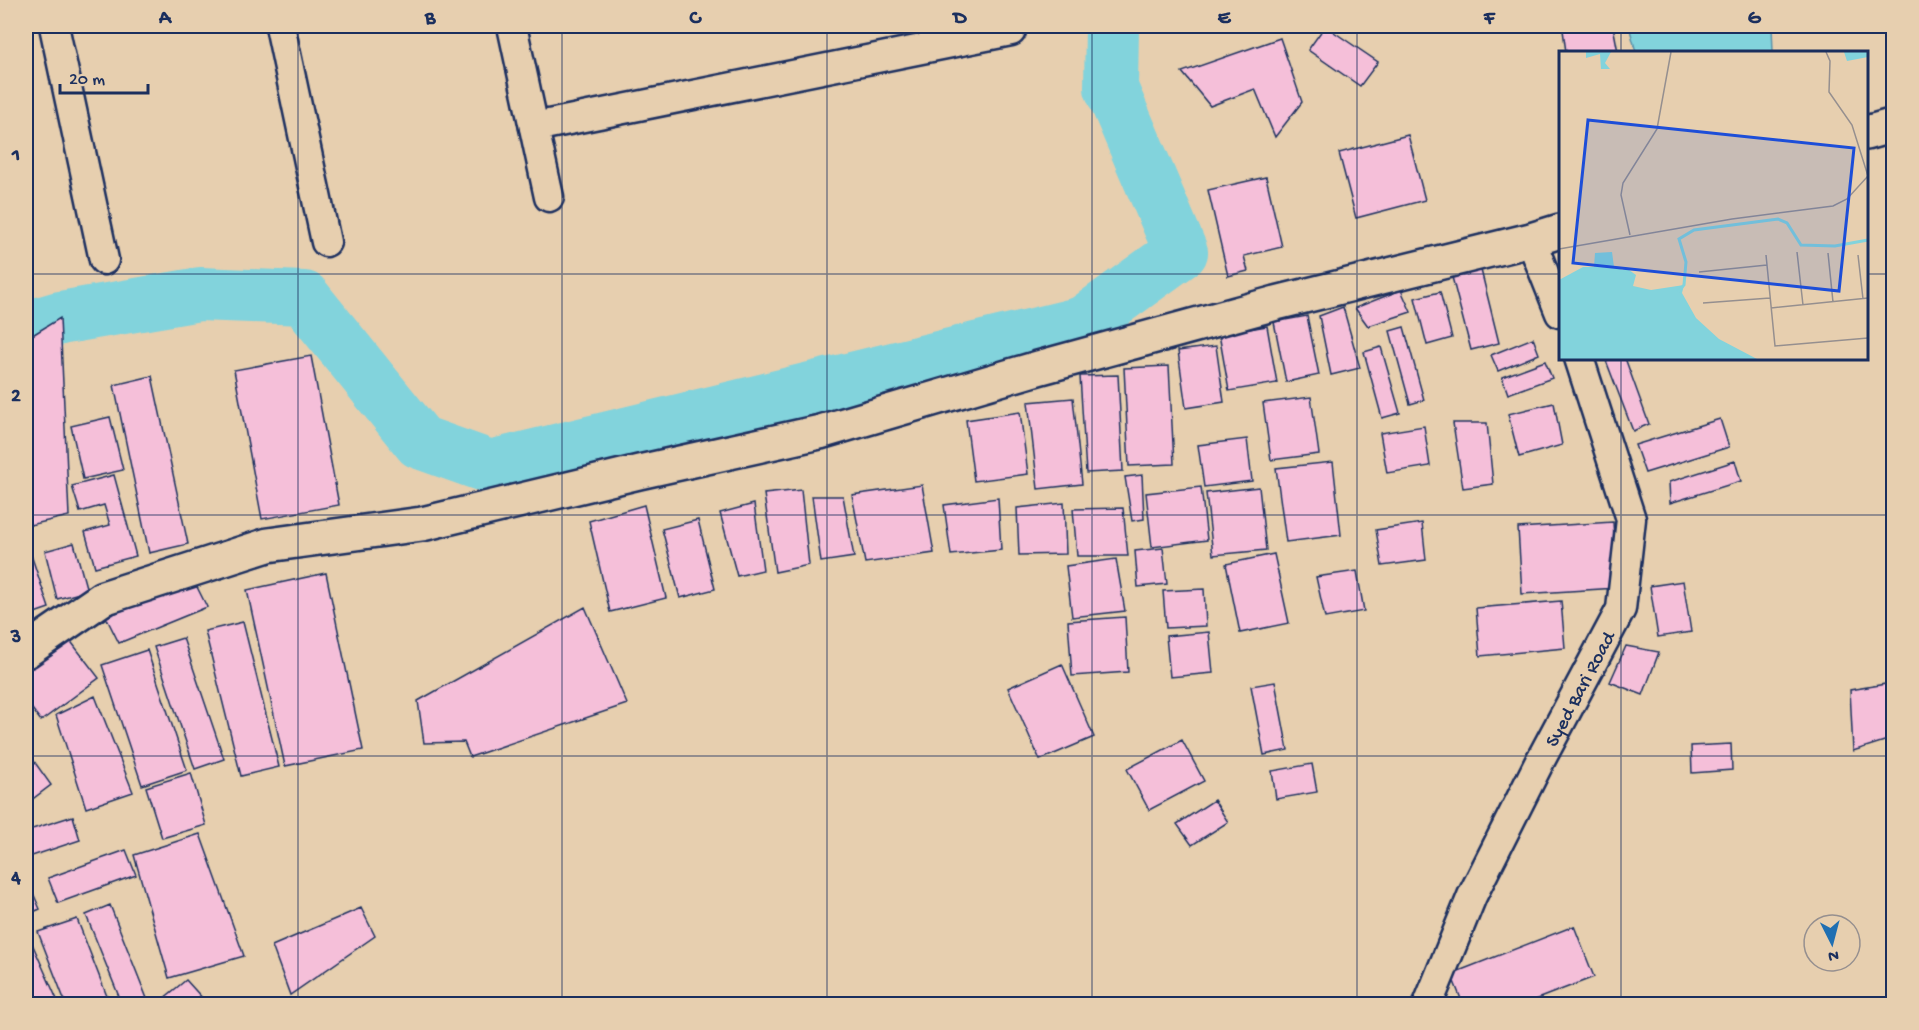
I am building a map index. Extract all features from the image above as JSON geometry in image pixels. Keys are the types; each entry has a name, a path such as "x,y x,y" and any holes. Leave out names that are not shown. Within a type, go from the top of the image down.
{"street":[{"path":"54,26 104,260"},
{"path":"280,26 326,242"},
{"path":"512,26 549,197"},
{"path":"534,128 1011,31"},
{"path":"1868,132 1893,125"},
{"path":"26,651 103,598 268,545 422,524 820,432 1038,368 1264,306 1546,236 1559,308"},
{"name":"Syed Bari Road","path":"1428,1005 1472,896 1540,761 1621,609 1631,519 1580,360"}],"water":[{"path":"1629,26 1772,26 1773,51 1636,51"}],"building":[{"path":"1325,26 1378,62 1360,86 1308,50"},
{"path":"1588,26 1613,26 1618,51 1566,51 1563,30"},
{"path":"1280,38 1302,102 1275,137 1255,89 1210,106 1182,72"},
{"path":"1408,135 1425,200 1356,218 1339,153"},
{"path":"1266,177 1282,247 1244,256 1248,271 1228,276 1208,190"},
{"path":"1481,270 1499,343 1471,350 1452,277"},
{"path":"1401,290 1411,312 1368,326 1355,308"},
{"path":"1440,292 1452,338 1427,345 1415,298"},
{"path":"1343,307 1360,368 1331,375 1319,316"},
{"path":"1307,316 1319,375 1286,382 1274,322"},
{"path":"60,318 69,516 30,525 26,503 26,339"},
{"path":"1267,326 1277,383 1229,391 1219,334"},
{"path":"1404,327 1424,400 1410,404 1390,331"},
{"path":"1533,338 1539,354 1498,371 1491,355"},
{"path":"1216,346 1224,402 1186,408 1178,351"},
{"path":"1381,347 1400,413 1382,418 1364,352"},
{"path":"311,356 339,505 262,519 234,370"},
{"path":"1606,360 1626,360 1649,424 1633,431"},
{"path":"1545,361 1552,378 1508,394 1502,377"},
{"path":"1169,366 1174,464 1129,466 1124,368"},
{"path":"1118,375 1123,471 1086,473 1080,376"},
{"path":"152,376 188,544 149,553 114,385"},
{"path":"1311,397 1319,454 1271,460 1263,403"},
{"path":"1073,398 1082,484 1038,489 1028,402"},
{"path":"1554,403 1562,445 1519,457 1508,414"},
{"path":"1020,412 1028,474 974,481 966,420"},
{"path":"110,417 123,470 83,479 71,426"},
{"path":"1720,419 1729,447 1645,473 1635,445"},
{"path":"1453,423 1487,423 1493,484 1463,488"},
{"path":"1424,426 1430,466 1387,473 1380,433"},
{"path":"1247,439 1252,481 1204,487 1198,445"},
{"path":"1735,461 1741,481 1670,503 1669,482"},
{"path":"1333,462 1341,535 1286,542 1276,468"},
{"path":"114,475 136,556 95,567 85,532 110,525 104,505 80,512 72,486"},
{"path":"1142,475 1144,519 1132,521 1125,477"},
{"path":"922,485 934,553 865,563 852,495"},
{"path":"1201,487 1207,540 1152,547 1146,493"},
{"path":"1259,487 1266,550 1213,555 1206,493"},
{"path":"801,490 809,565 775,572 764,494"},
{"path":"812,496 843,496 854,557 821,562"},
{"path":"998,498 1001,550 951,555 944,505"},
{"path":"1064,503 1066,554 1019,555 1017,508"},
{"path":"754,504 763,570 737,576 720,513"},
{"path":"644,505 666,598 610,612 589,521"},
{"path":"1123,508 1128,556 1077,556 1073,509"},
{"path":"698,520 715,589 680,598 662,529"},
{"path":"1613,522 1617,588 1522,594 1518,528"},
{"path":"1422,523 1426,560 1382,566 1376,530"},
{"path":"74,543 87,591 57,599 45,551"},
{"path":"28,546 49,608 26,616 26,547"},
{"path":"1163,548 1167,584 1138,587 1135,551"},
{"path":"1274,554 1289,623 1240,633 1226,564"},
{"path":"1116,559 1125,611 1072,617 1066,566"},
{"path":"1357,571 1364,611 1325,618 1316,577"},
{"path":"326,573 363,750 285,766 247,590"},
{"path":"194,581 207,607 119,643 106,617"},
{"path":"1683,581 1691,632 1658,637 1650,586"},
{"path":"1204,589 1206,626 1166,628 1163,591"},
{"path":"1561,601 1565,648 1480,656 1476,608"},
{"path":"585,607 627,704 470,757 464,742 424,743 418,701"},
{"path":"1125,617 1128,672 1072,676 1068,621"},
{"path":"243,622 279,767 241,776 205,631"},
{"path":"1209,632 1213,673 1170,677 1166,636"},
{"path":"183,638 224,759 195,769 154,647"},
{"path":"69,639 99,678 41,721 26,701 26,670"},
{"path":"1626,646 1659,652 1643,695 1610,682"},
{"path":"147,650 187,770 142,785 102,665"},
{"path":"1062,664 1094,737 1040,760 1008,688"},
{"path":"1275,682 1288,750 1264,755 1251,686"},
{"path":"1892,683 1894,738 1853,751 1850,690"},
{"path":"95,696 133,792 86,808 56,715"},
{"path":"1182,740 1204,781 1149,810 1127,769"},
{"path":"1731,744 1732,770 1692,773 1691,746"},
{"path":"26,750 51,785 26,804"},
{"path":"1312,764 1317,792 1276,799 1272,771"},
{"path":"191,773 206,825 162,838 146,787"},
{"path":"1214,800 1228,822 1192,845 1177,824"},
{"path":"73,816 80,840 26,858 26,831"},
{"path":"200,834 244,956 169,978 134,855"},
{"path":"126,850 136,875 58,903 48,878"},
{"path":"26,877 40,909 26,915"},
{"path":"110,905 148,1001 138,1004 122,1004 86,915"},
{"path":"361,908 375,936 290,995 272,946"},
{"path":"77,919 110,1004 66,1004 38,932"},
{"path":"1574,926 1594,977 1524,1004 1463,1004 1451,974"},
{"path":"30,939 59,1004 26,1004 26,941"},
{"path":"186,980 204,1000 199,1004 157,1004"}],"waterway":[{"path":"26,328 60,318 200,294 304,298 420,442 490,467 1083,323 1181,252 1111,88 1112,26"}]}
